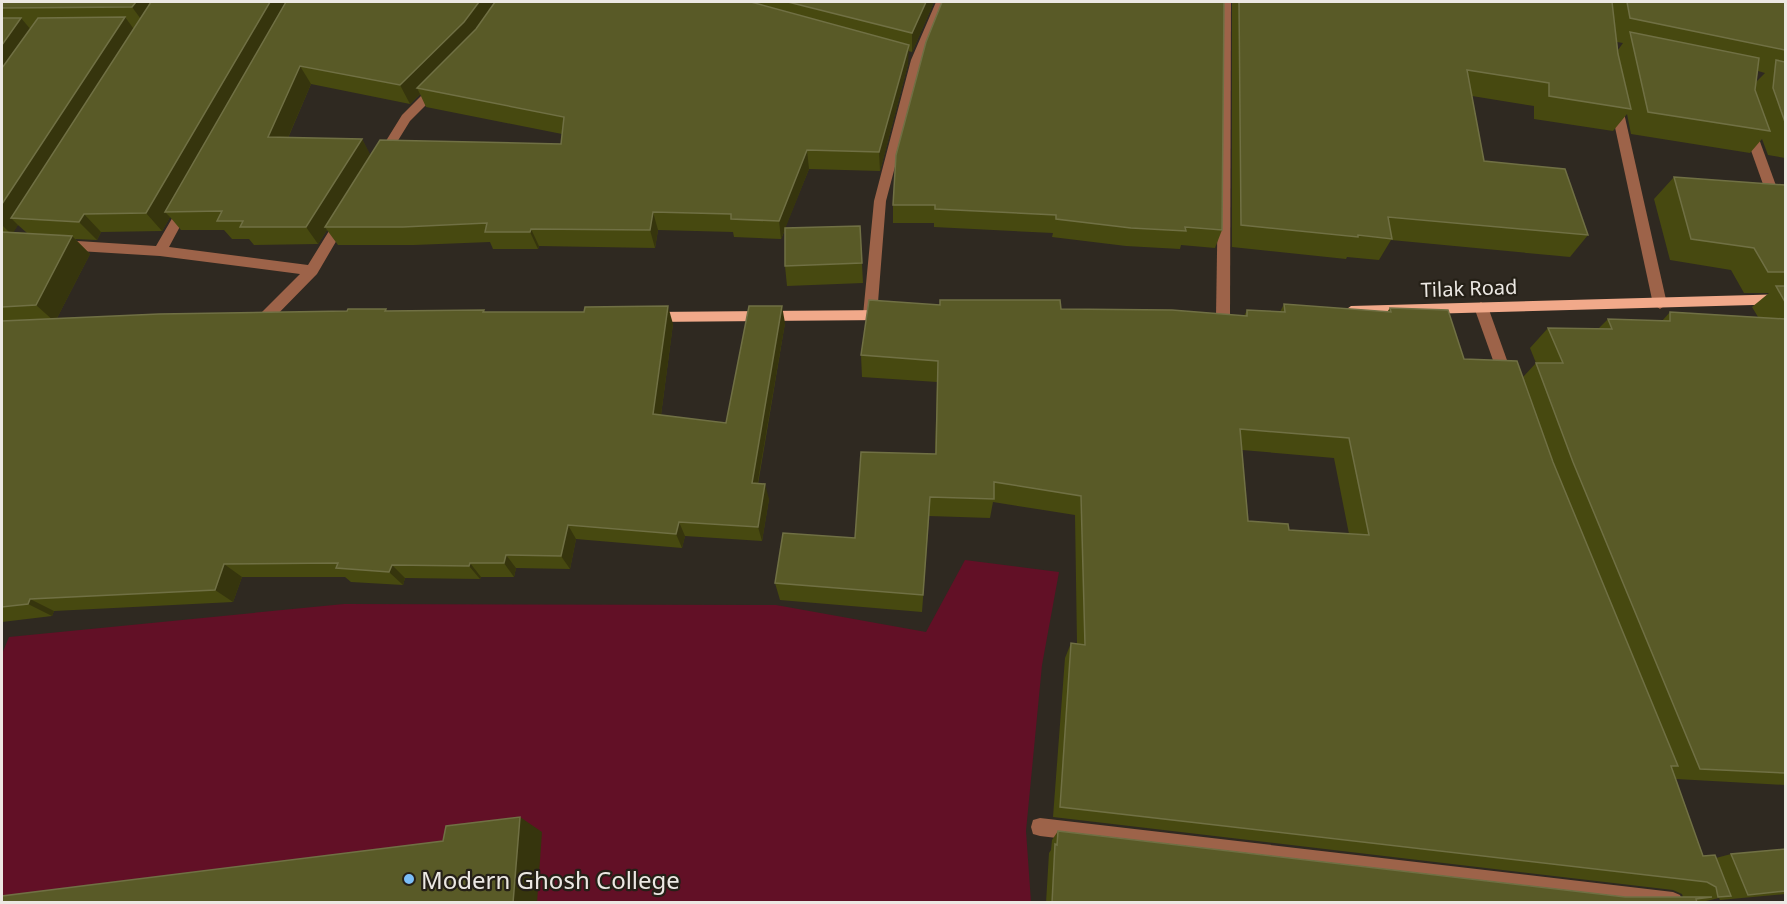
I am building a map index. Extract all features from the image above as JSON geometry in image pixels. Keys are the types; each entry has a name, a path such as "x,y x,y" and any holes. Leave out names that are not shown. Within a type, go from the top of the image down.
{"main road":[{"name":"Tilak Road","path":"1340,312 1785,299"},
{"path":"632,317 905,315"},
{"path":"258,319 288,319"}],"street":[{"path":"870,315 880,201 912,58 940,2"},
{"path":"1223,316 1226,2"},
{"path":"375,168 406,118 446,77"},
{"path":"1612,88 1660,303"},
{"path":"1744,111 1785,232"},
{"path":"160,251 189,199"},
{"path":"258,319 312,270 350,209"},
{"path":"53,244 160,251 312,270"},
{"path":"1481,307 1512,394"},
{"path":"1040,827 1673,903"}],"shaded area":[{"path":"965,560 1059,572 1042,665 1026,831 1031,902 2,902 2,654 9,637 344,604 776,605 926,632"}],"building":[{"path":"2,2 136,2 132,7 2,8"},
{"path":"151,2 270,2 146,213 84,214 79,222 11,218"},
{"path":"286,2 479,2 464,22 400,85 300,66 268,137 362,139 306,227 240,227 243,221 217,221 222,211 165,212"},
{"path":"495,2 751,2 909,45 879,152 807,150 779,221 731,219 731,214 653,212 650,230 531,229 530,232 485,232 487,223 403,227 325,227 380,140 561,144 564,117 417,88 476,29"},
{"path":"788,2 926,2 912,33"},
{"path":"942,2 1224,2 1222,230 1185,227 1186,231 1131,228 1056,219 1056,215 935,209 935,205 893,205 896,155 926,42"},
{"path":"1239,2 1612,2 1618,54 1631,109 1549,96 1549,83 1467,70 1484,161 1565,169 1588,235 1388,217 1392,239 1241,225"},
{"path":"1627,2 1785,2 1785,50 1630,18"},
{"path":"125,17 2,204 2,68 38,18"},
{"path":"2,18 21,18 2,45"},
{"path":"1630,32 1759,58 1755,90 1770,131 1648,112"},
{"path":"1776,60 1785,62 1785,122 1773,88"},
{"path":"1674,177 1785,185 1785,272 1768,272 1754,248 1691,239"},
{"path":"860,226 862,263 785,266 785,228"},
{"path":"2,232 72,236 36,305 2,307"},
{"path":"1776,286 1785,286 1785,302"},
{"path":"869,300 940,305 940,300 1060,300 1061,309 1172,310 1247,316 1247,310 1285,312 1284,304 1391,312 1390,308 1448,310 1464,359 1517,361 1553,462 1678,766 1671,766 1703,856 1715,855 1731,896 1718,897 1716,887 1707,882 1060,807 1071,643 1085,645 1081,496 994,482 994,499 930,497 923,595 775,583 783,533 855,538 861,452 936,454 938,361 861,355","holes":["1240,429 1349,438 1369,535 1289,530 1288,524 1248,521"]},
{"path":"668,306 653,414 726,423 749,306 782,306 752,483 765,484 758,527 679,522 676,534 568,525 561,556 506,555 504,563 470,563 469,566 392,565 389,572 336,568 338,563 224,564 215,590 30,599 28,604 2,607 2,321 159,314 347,311 348,309 584,312 585,307"},
{"path":"1670,312 1785,319 1785,773 1700,769 1573,462 1536,363 1563,363 1548,328 1612,329 1608,319 1670,321"},
{"path":"520,817 513,903 2,903 2,896 443,841 446,826"},
{"path":"1058,831 1625,897 1712,897 1696,899 1697,903 1052,903 1055,844 1057,845"},
{"path":"1785,849 1785,891 1748,895 1731,854"}],"place":[{"name":"Modern Ghosh College","path":"409,879"}]}
